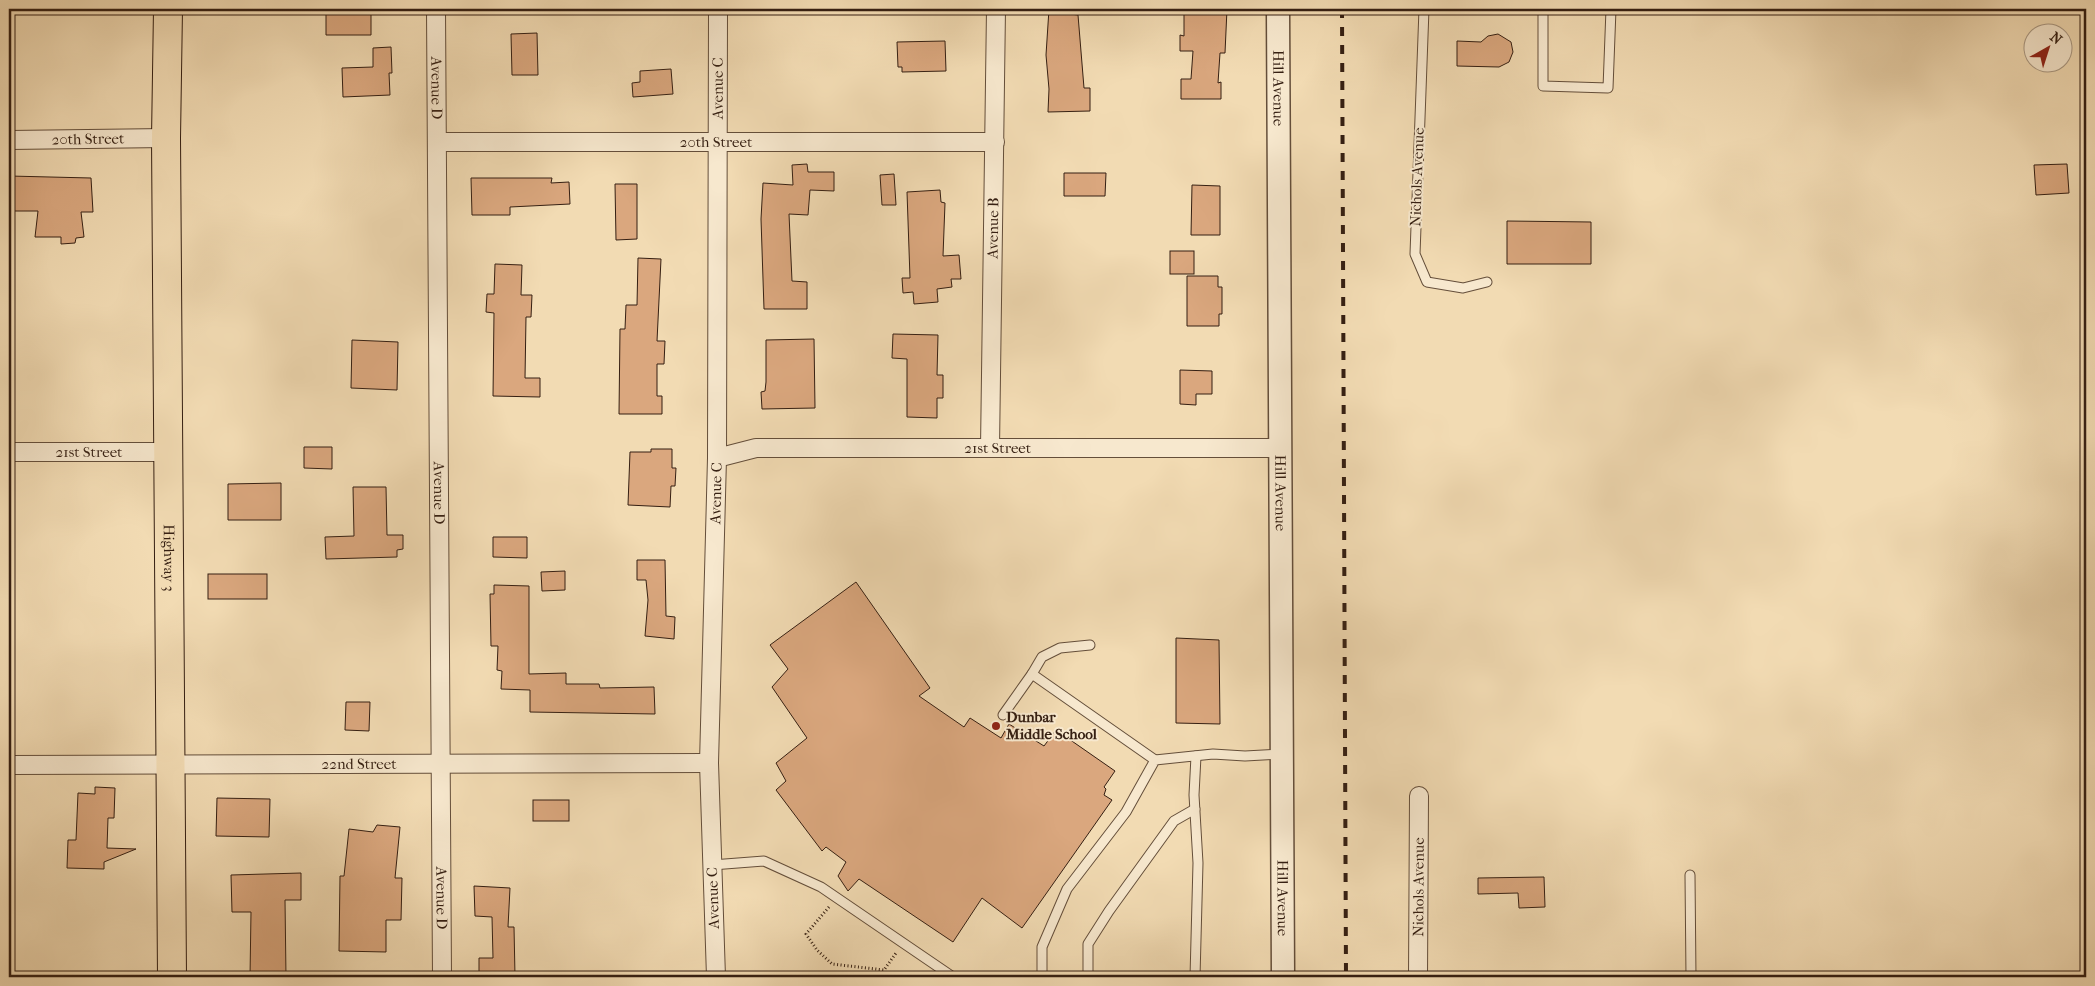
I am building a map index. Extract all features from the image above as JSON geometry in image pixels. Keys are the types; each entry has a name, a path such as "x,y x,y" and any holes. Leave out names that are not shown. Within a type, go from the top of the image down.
{"main road":[{"name":"Highway 3","path":"168,9 166,138 172,977"}],"street":[{"name":"Avenue D","path":"436,9 442,977"},
{"name":"Avenue C","path":"716,977 710,763 717,458 718,9"},
{"name":"Avenue B","path":"990,448 996,9"},
{"name":"Hill Avenue","path":"1278,9 1283,977"},
{"name":"20th Street","path":"9,140 166,138"},
{"name":"20th Street","path":"437,142 995,142"},
{"name":"21st Street","path":"717,458 756,448 1280,448"},
{"name":"21st Street","path":"9,452 169,452"},
{"name":"22nd Street","path":"9,766 710,763"},
{"name":"Nichols Avenue","path":"1418,977 1419,796"}],"lane":[{"name":"Nichols Avenue","path":"1424,9 1415,254 1427,282 1463,288 1488,282"},
{"path":"1543,9 1543,86 1608,88 1611,9"},
{"path":"1003,715 1042,657 1060,648 1090,645"},
{"path":"1032,674 1156,760 1213,754 1245,756 1282,754"},
{"path":"1195,977 1198,863 1195,809 1196,756"},
{"path":"1042,977 1042,947 1067,889 1126,812 1156,760"},
{"path":"1088,977 1088,944 1109,911 1174,821 1195,809"},
{"path":"712,865 764,861 821,887 953,977"},
{"path":"1690,875 1691,977"}],"path":[{"path":"836,898 806,934 817,950 832,964 884,970 902,942"}],"building":[{"path":"333,9 371,9 371,35 326,35 326,11 333,11"},
{"path":"1049,9 1070,9 1070,14 1078,15 1084,88 1090,88 1090,111 1048,112 1049,89 1046,55"},
{"path":"1184,9 1227,9 1225,53 1220,53 1218,83 1221,82 1221,99 1181,99 1181,79 1191,79 1193,51 1180,51 1180,35 1184,36"},
{"path":"537,33 538,75 512,75 511,34"},
{"path":"1498,34 1511,42 1513,52 1509,62 1499,67 1457,66 1457,41 1481,42 1488,36"},
{"path":"945,41 946,71 902,72 902,67 898,67 897,42"},
{"path":"391,47 392,73 389,73 390,95 343,97 342,68 373,67 373,48"},
{"path":"671,69 673,94 633,97 632,83 640,82 640,71"},
{"path":"807,164 808,172 834,172 834,191 810,190 808,215 789,214 792,281 807,282 807,309 764,309 761,219 763,183 793,185 792,165"},
{"path":"2067,164 2069,193 2036,195 2034,165"},
{"path":"1064,173 1106,173 1105,196 1064,196"},
{"path":"894,174 896,205 882,205 880,175"},
{"path":"9,176 91,178 93,212 81,212 84,237 76,238 75,243 61,244 61,237 35,237 38,211 9,211"},
{"path":"471,178 552,178 551,183 569,182 570,204 510,207 510,215 472,215"},
{"path":"615,184 637,184 637,239 616,240"},
{"path":"1192,185 1220,186 1220,235 1191,235"},
{"path":"940,190 941,202 945,203 943,256 959,255 961,279 951,279 952,287 937,289 938,302 914,304 913,292 903,293 902,278 910,278 907,192"},
{"path":"1507,221 1591,222 1591,264 1507,264"},
{"path":"1170,251 1194,251 1194,274 1170,274"},
{"path":"638,258 661,259 657,341 665,341 664,364 657,364 657,396 662,396 662,414 619,414 620,329 625,329 626,305 637,305"},
{"path":"495,264 522,265 521,295 532,295 531,317 526,317 525,378 540,378 540,397 493,396 494,313 486,312 487,294 494,294"},
{"path":"1187,276 1218,276 1218,287 1222,287 1222,314 1219,314 1219,326 1187,326"},
{"path":"893,334 938,335 937,375 943,375 943,398 937,398 937,418 907,417 907,359 892,358"},
{"path":"814,339 815,408 762,409 761,392 765,391 766,382 766,340"},
{"path":"352,340 398,342 397,390 351,388"},
{"path":"1180,370 1212,371 1212,394 1196,394 1196,405 1180,404"},
{"path":"304,447 332,447 332,469 304,468"},
{"path":"651,449 672,449 672,468 676,468 675,486 671,486 670,507 628,505 630,452 651,452"},
{"path":"281,483 281,520 228,520 228,484"},
{"path":"353,487 386,487 387,535 403,535 403,549 397,550 397,557 326,559 325,537 354,536"},
{"path":"493,537 527,537 527,558 493,557"},
{"path":"637,560 665,560 666,616 675,617 674,639 645,636 648,600 646,580 637,580"},
{"path":"565,571 565,590 542,591 541,572"},
{"path":"208,574 267,574 267,599 208,599"},
{"path":"856,582 930,688 919,696 964,727 970,718 1001,738 1009,724 1044,746 1056,730 1115,771 1104,787 1106,789 1104,795 1112,800 1022,928 982,898 953,942 859,879 848,891 838,876 846,862 826,847 822,851 776,790 786,781 776,763 807,738 772,687 788,669 770,645"},
{"path":"494,585 529,586 529,674 566,673 566,684 599,684 600,688 654,687 655,714 530,712 530,690 501,689 502,671 497,670 498,646 491,646 490,594 494,594"},
{"path":"1176,638 1219,640 1220,724 1176,723"},
{"path":"346,702 370,702 369,731 345,730"},
{"path":"95,787 115,788 114,818 108,818 107,848 136,849 104,862 104,869 67,868 68,840 76,840 78,793 95,794"},
{"path":"217,798 270,799 269,837 216,836"},
{"path":"533,800 569,800 569,821 533,821"},
{"path":"377,825 400,827 395,878 402,878 401,920 386,920 386,952 339,951 340,876 344,876 349,829 373,832"},
{"path":"301,873 301,900 285,900 286,977 250,977 251,912 232,912 231,875"},
{"path":"1544,877 1545,907 1519,908 1518,893 1478,894 1478,878"},
{"path":"474,886 510,888 508,927 514,927 515,976 479,977 479,958 493,958 492,917 475,916"}],"railway":[{"path":"1342,9 1346,977"}],"place":[{"name":"Dunbar Middle School","path":"996,726"}]}
